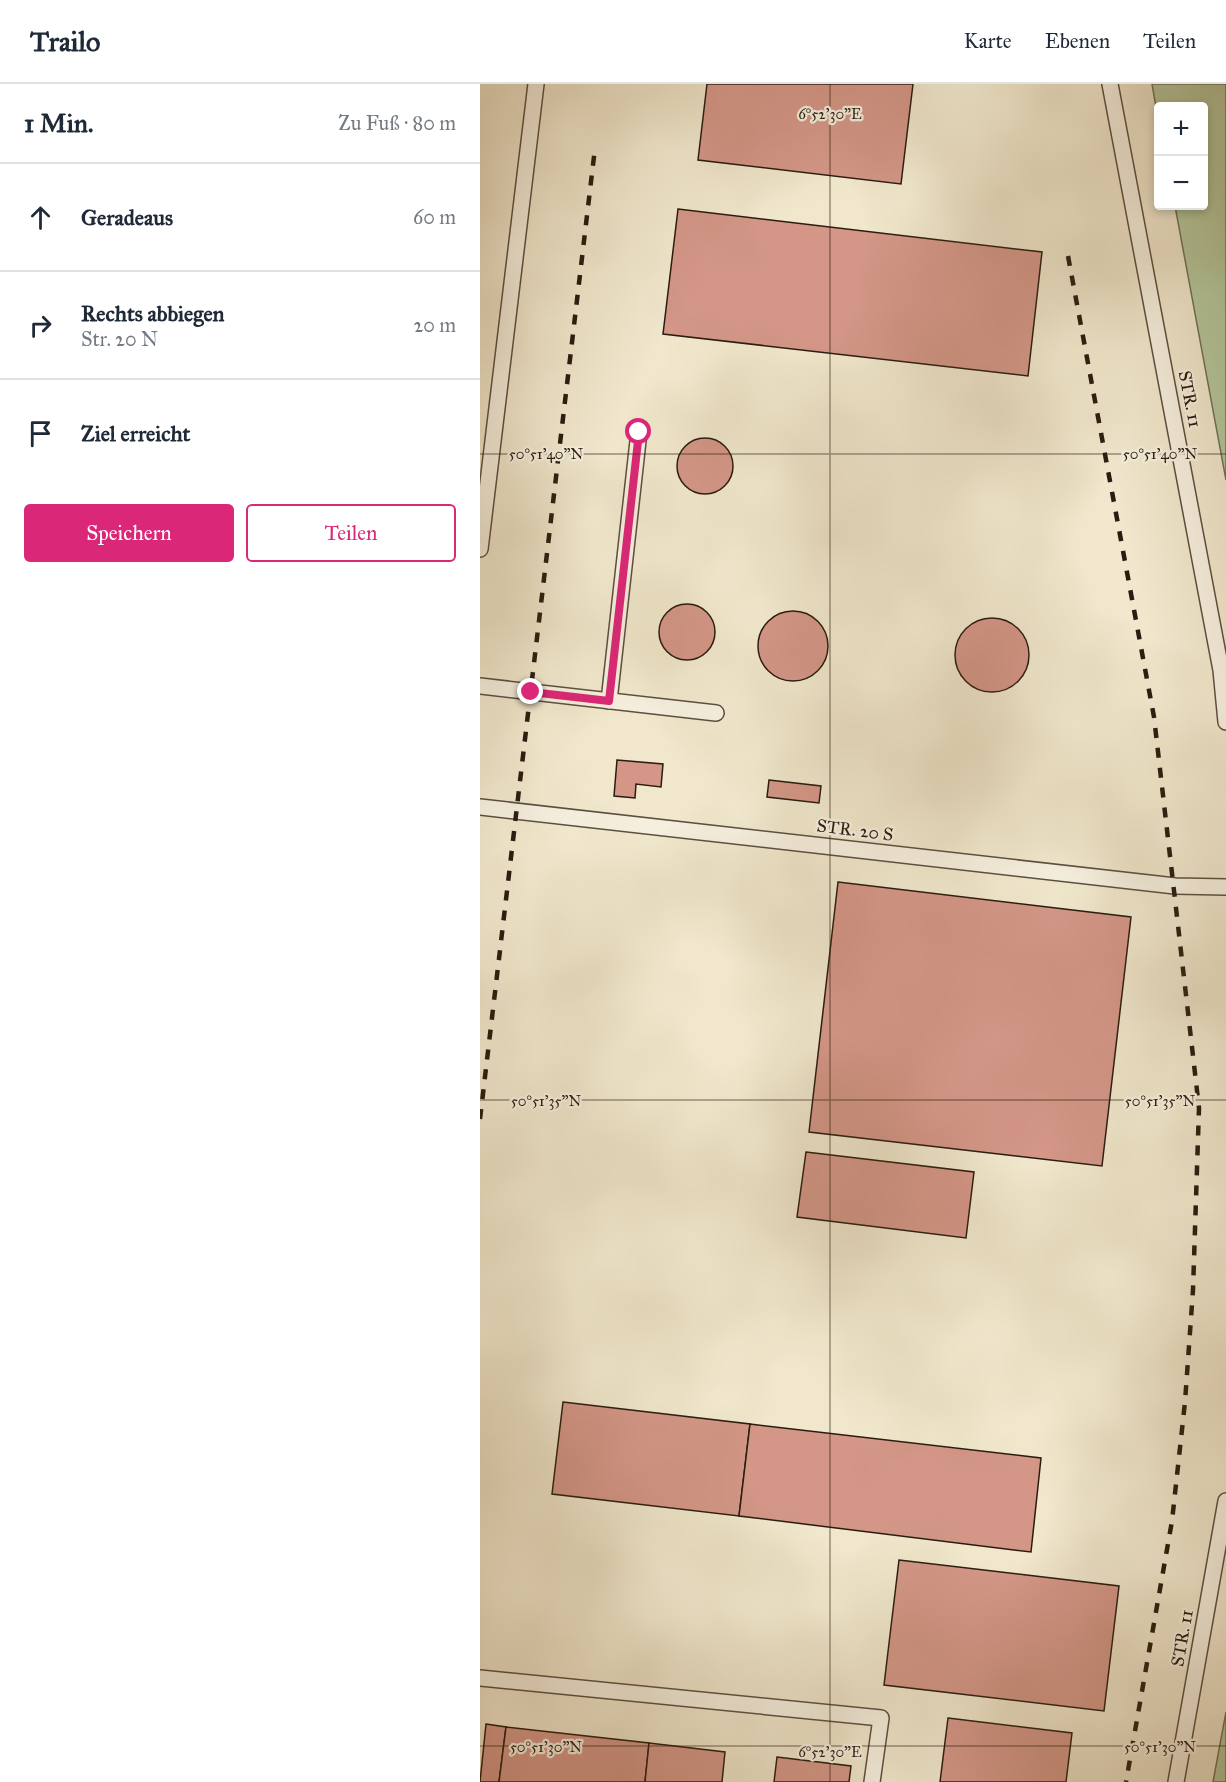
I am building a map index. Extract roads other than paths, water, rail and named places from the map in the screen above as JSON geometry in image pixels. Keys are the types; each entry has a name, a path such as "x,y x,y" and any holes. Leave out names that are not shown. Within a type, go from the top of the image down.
{"lane":[{"path":"480,549 536,84"},
{"name":"STR. 11","path":"1110,84 1221,670 1226,722"},
{"path":"609,701 639,432"},
{"path":"480,686 716,713"},
{"name":"STR. 20 S","path":"480,807 1175,886 1226,887"},
{"name":"STR. 11","path":"1176,1782 1226,1501"},
{"path":"480,1678 881,1718 872,1782"}],"railway":[{"path":"480,1119 595,148"},
{"path":"1068,256 1154,717 1199,1108 1193,1290 1185,1402 1172,1521 1126,1782"}]}
